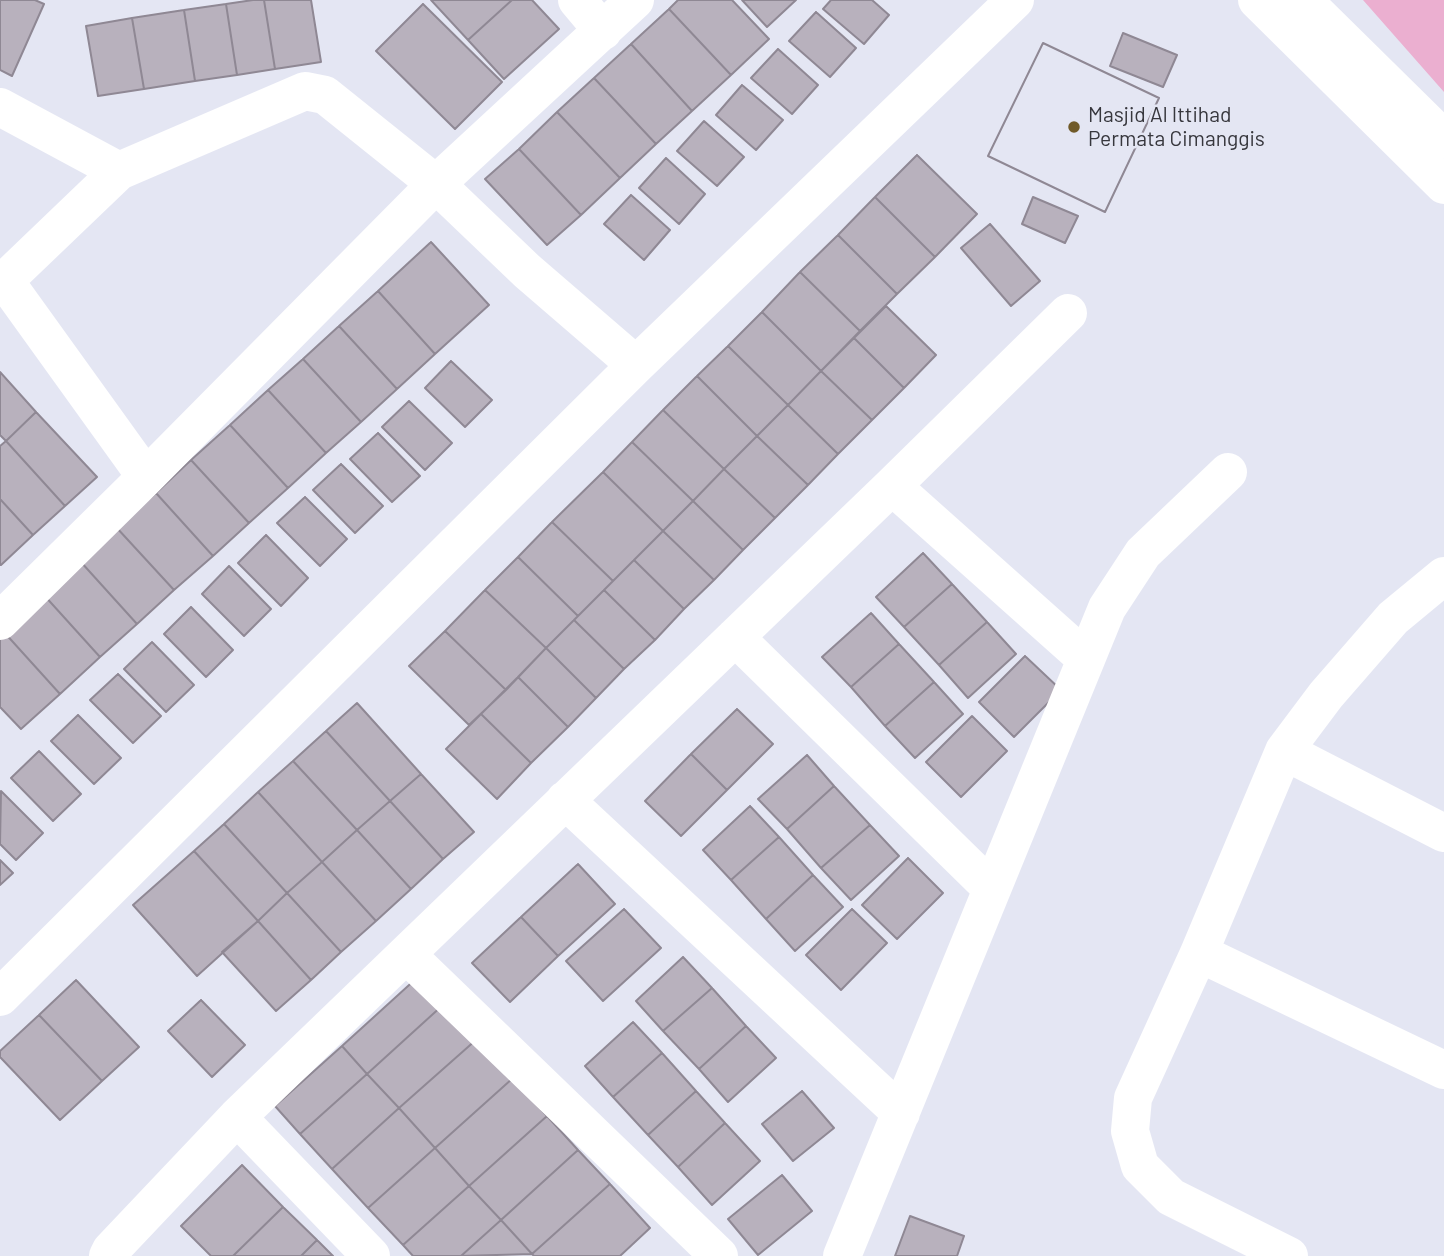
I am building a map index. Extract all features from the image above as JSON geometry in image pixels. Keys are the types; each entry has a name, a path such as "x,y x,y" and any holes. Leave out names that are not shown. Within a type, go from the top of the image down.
{"street":[{"path":"577,0 603,31"},
{"path":"0,621 436,184 635,0"},
{"path":"0,997 636,365 1015,0"},
{"path":"1257,0 1444,185"},
{"path":"1303,0 1444,139"},
{"path":"146,477 2,283 119,171 305,91 326,95 436,184 527,271 636,365"},
{"path":"0,107 119,171"},
{"path":"108,1256 237,1117 1068,313"},
{"path":"842,1256 1108,608 1143,553 1228,472"},
{"path":"892,486 1086,659"},
{"path":"1289,1256 1171,1197 1140,1166 1130,1131 1133,1098 1199,953 1284,751 1326,695 1394,618 1444,576"},
{"path":"735,637 991,888"},
{"path":"1284,751 1444,833"},
{"path":"565,800 901,1113"},
{"path":"1199,953 1440,1062"},
{"path":"407,955 719,1256"},
{"path":"237,1117 371,1256"}],"shaded area":[{"path":"1363,0 1444,0 1444,92"}],"building":[{"path":"0,0 35,0 44,4 12,76 0,70"},
{"path":"264,0 275,69 237,75 226,4"},
{"path":"264,0 311,0 321,62 275,69"},
{"path":"431,0 512,0 468,40"},
{"path":"512,0 532,0 559,29 504,79 468,40"},
{"path":"678,0 732,0 769,39 731,75 669,9"},
{"path":"742,0 796,0 767,27"},
{"path":"831,0 872,0 889,15 864,44 823,9"},
{"path":"226,4 237,75 195,81 184,10"},
{"path":"423,4 502,82 455,129 376,51"},
{"path":"669,9 731,75 692,111 631,44"},
{"path":"184,10 195,81 144,89 132,18"},
{"path":"816,12 856,48 830,77 789,41"},
{"path":"132,18 144,89 98,96 86,26"},
{"path":"1123,33 1177,55 1163,87 1110,66"},
{"name":"Masjid Al Ittihad Permata Cimanggis","path":"1043,43 1159,98 1105,212 988,156"},
{"name":"Masjid Al Ittihad Permata Cimanggis","path":"1043,43 1159,98 1105,212 988,156"},
{"path":"631,44 692,111 656,144 594,78"},
{"path":"778,49 818,85 792,114 751,78"},
{"path":"594,78 656,144 620,178 557,112"},
{"path":"742,85 783,120 756,150 716,115"},
{"path":"557,112 620,178 581,215 519,149"},
{"path":"704,121 744,157 717,186 677,151"},
{"path":"519,149 581,215 547,245 485,179"},
{"path":"917,155 977,214 935,257 875,197"},
{"path":"666,158 705,194 679,224 639,188"},
{"path":"631,195 670,230 644,260 604,224"},
{"path":"875,197 935,257 897,294 838,235"},
{"path":"1033,197 1078,216 1065,243 1022,224"},
{"path":"990,224 1040,281 1011,306 961,248"},
{"path":"838,235 897,294 860,331 800,272"},
{"path":"431,242 489,305 435,354 378,291"},
{"path":"800,272 860,331 821,371 762,312"},
{"path":"378,291 435,354 397,389 339,326"},
{"path":"886,306 936,355 904,388 854,338"},
{"path":"762,312 821,371 788,405 728,346"},
{"path":"339,326 397,389 361,422 303,359"},
{"path":"854,338 904,388 872,420 821,371"},
{"path":"728,346 788,405 757,436 697,376"},
{"path":"303,359 361,422 326,453 268,390"},
{"path":"451,361 492,400 465,427 425,388"},
{"path":"821,371 872,420 838,454 788,405"},
{"path":"0,372 36,412 6,441 0,435"},
{"path":"697,376 757,436 724,469 663,410"},
{"path":"268,390 326,453 288,488 230,425"},
{"path":"409,401 452,443 425,470 382,427"},
{"path":"788,405 838,454 808,485 757,436"},
{"path":"663,410 724,469 693,501 632,442"},
{"path":"36,412 97,477 65,506 6,441"},
{"path":"230,425 288,488 249,523 191,460"},
{"path":"378,433 420,476 392,502 350,459"},
{"path":"757,436 808,485 775,518 724,469"},
{"path":"6,441 65,506 33,535 0,499 0,446"},
{"path":"632,442 693,501 663,531 603,472"},
{"path":"191,460 249,523 213,556 156,493"},
{"path":"341,464 383,506 355,533 313,490"},
{"path":"724,469 775,518 743,550 693,501"},
{"path":"603,472 663,531 613,581 552,522"},
{"path":"156,493 213,556 174,590 116,527"},
{"path":"305,497 347,539 320,566 277,523"},
{"path":"0,499 33,535 1,565 0,565"},
{"path":"693,501 743,550 714,580 663,531"},
{"path":"552,522 613,581 578,616 518,557"},
{"path":"116,527 174,590 137,624 80,561"},
{"path":"663,531 714,580 684,609 634,560"},
{"path":"266,535 308,578 281,606 238,563"},
{"path":"923,553 952,584 904,627 876,597"},
{"path":"518,557 578,616 546,648 485,590"},
{"path":"634,560 684,609 655,640 604,590"},
{"path":"80,561 137,624 100,657 43,594"},
{"path":"229,566 271,609 244,636 202,594"},
{"path":"952,584 987,622 939,665 904,627"},
{"path":"485,590 546,648 506,690 445,631"},
{"path":"604,590 655,640 624,669 574,620"},
{"path":"43,594 100,657 60,694 3,631"},
{"path":"191,607 233,650 206,677 164,634"},
{"path":"871,613 899,644 851,687 822,657"},
{"path":"574,620 624,669 596,698 546,648"},
{"path":"987,622 1016,654 968,698 939,665"},
{"path":"3,631 60,694 21,729 0,707 0,633"},
{"path":"445,631 506,690 469,725 409,666"},
{"path":"152,642 194,685 166,712 124,669"},
{"path":"899,644 934,682 885,726 851,687"},
{"path":"546,648 596,698 568,727 518,677"},
{"path":"1025,656 1061,690 1014,737 979,702"},
{"path":"118,674 161,716 133,743 90,700"},
{"path":"518,677 568,727 531,763 481,714"},
{"path":"934,682 963,714 915,758 885,726"},
{"path":"357,703 421,774 390,801 326,731"},
{"path":"737,709 773,744 727,790 691,754"},
{"path":"481,714 531,763 497,799 446,749"},
{"path":"78,715 121,758 94,784 51,741"},
{"path":"972,716 1007,751 961,797 926,762"},
{"path":"326,731 390,801 357,830 293,761"},
{"path":"39,751 81,794 53,821 11,778"},
{"path":"691,754 727,790 681,836 645,801"},
{"path":"807,755 834,786 787,829 758,799"},
{"path":"293,761 357,830 322,862 258,792"},
{"path":"421,774 474,832 443,859 390,801"},
{"path":"834,786 870,825 821,868 787,829"},
{"path":"1,791 43,833 16,860 0,844"},
{"path":"258,792 322,862 287,893 224,824"},
{"path":"390,801 443,859 411,889 357,830"},
{"path":"750,806 779,837 731,880 703,850"},
{"path":"224,824 287,893 258,921 194,851"},
{"path":"870,825 899,856 851,900 821,868"},
{"path":"357,830 411,889 376,921 322,862"},
{"path":"779,837 813,875 766,919 731,880"},
{"path":"194,851 258,921 197,976 133,905"},
{"path":"908,858 943,893 897,939 862,905"},
{"path":"0,860 13,873 0,885"},
{"path":"322,862 376,921 341,952 287,893"},
{"path":"578,864 615,904 558,956 521,917"},
{"path":"813,875 843,907 795,951 766,919"},
{"path":"287,893 341,952 311,980 258,921"},
{"path":"624,909 661,948 603,1001 566,961"},
{"path":"852,909 887,943 841,990 806,955"},
{"path":"521,917 558,956 510,1002 472,963"},
{"path":"258,921 311,980 276,1011 222,952"},
{"path":"683,957 712,988 663,1031 636,1001"},
{"path":"419,976 444,1004 367,1074 342,1046"},
{"path":"76,980 139,1047 102,1081 39,1015"},
{"path":"712,988 746,1026 699,1069 663,1031"},
{"path":"201,1000 245,1045 212,1077 168,1031"},
{"path":"444,1004 477,1039 399,1108 367,1074"},
{"path":"39,1015 102,1081 60,1120 0,1057 0,1051"},
{"path":"633,1022 662,1053 613,1097 585,1066"},
{"path":"746,1026 776,1058 728,1102 699,1069"},
{"path":"477,1039 513,1078 435,1148 399,1108"},
{"path":"342,1046 367,1074 300,1134 275,1106"},
{"path":"662,1053 696,1091 648,1135 613,1097"},
{"path":"367,1074 399,1108 332,1169 300,1134"},
{"path":"513,1078 547,1116 469,1186 435,1148"},
{"path":"696,1091 725,1123 678,1167 648,1135"},
{"path":"802,1091 834,1128 793,1161 762,1124"},
{"path":"399,1108 435,1148 368,1208 332,1169"},
{"path":"547,1116 578,1150 501,1220 469,1186"},
{"path":"725,1123 760,1161 712,1205 678,1167"},
{"path":"435,1148 469,1186 403,1245 368,1208"},
{"path":"578,1150 610,1184 532,1254 501,1220"},
{"path":"242,1165 283,1207 233,1256 211,1256 181,1226"},
{"path":"782,1175 812,1211 758,1255 728,1219"},
{"path":"610,1184 650,1228 620,1256 532,1254"},
{"path":"469,1186 501,1220 461,1256 413,1256 403,1245"},
{"path":"283,1207 317,1240 301,1256 233,1256"},
{"path":"910,1216 964,1236 957,1256 895,1256"},
{"path":"501,1220 532,1254 461,1256"},
{"path":"317,1240 333,1256 301,1256"}],"place":[{"name":"Masjid Al Ittihad Permata Cimanggis","path":"1074,127"}]}
